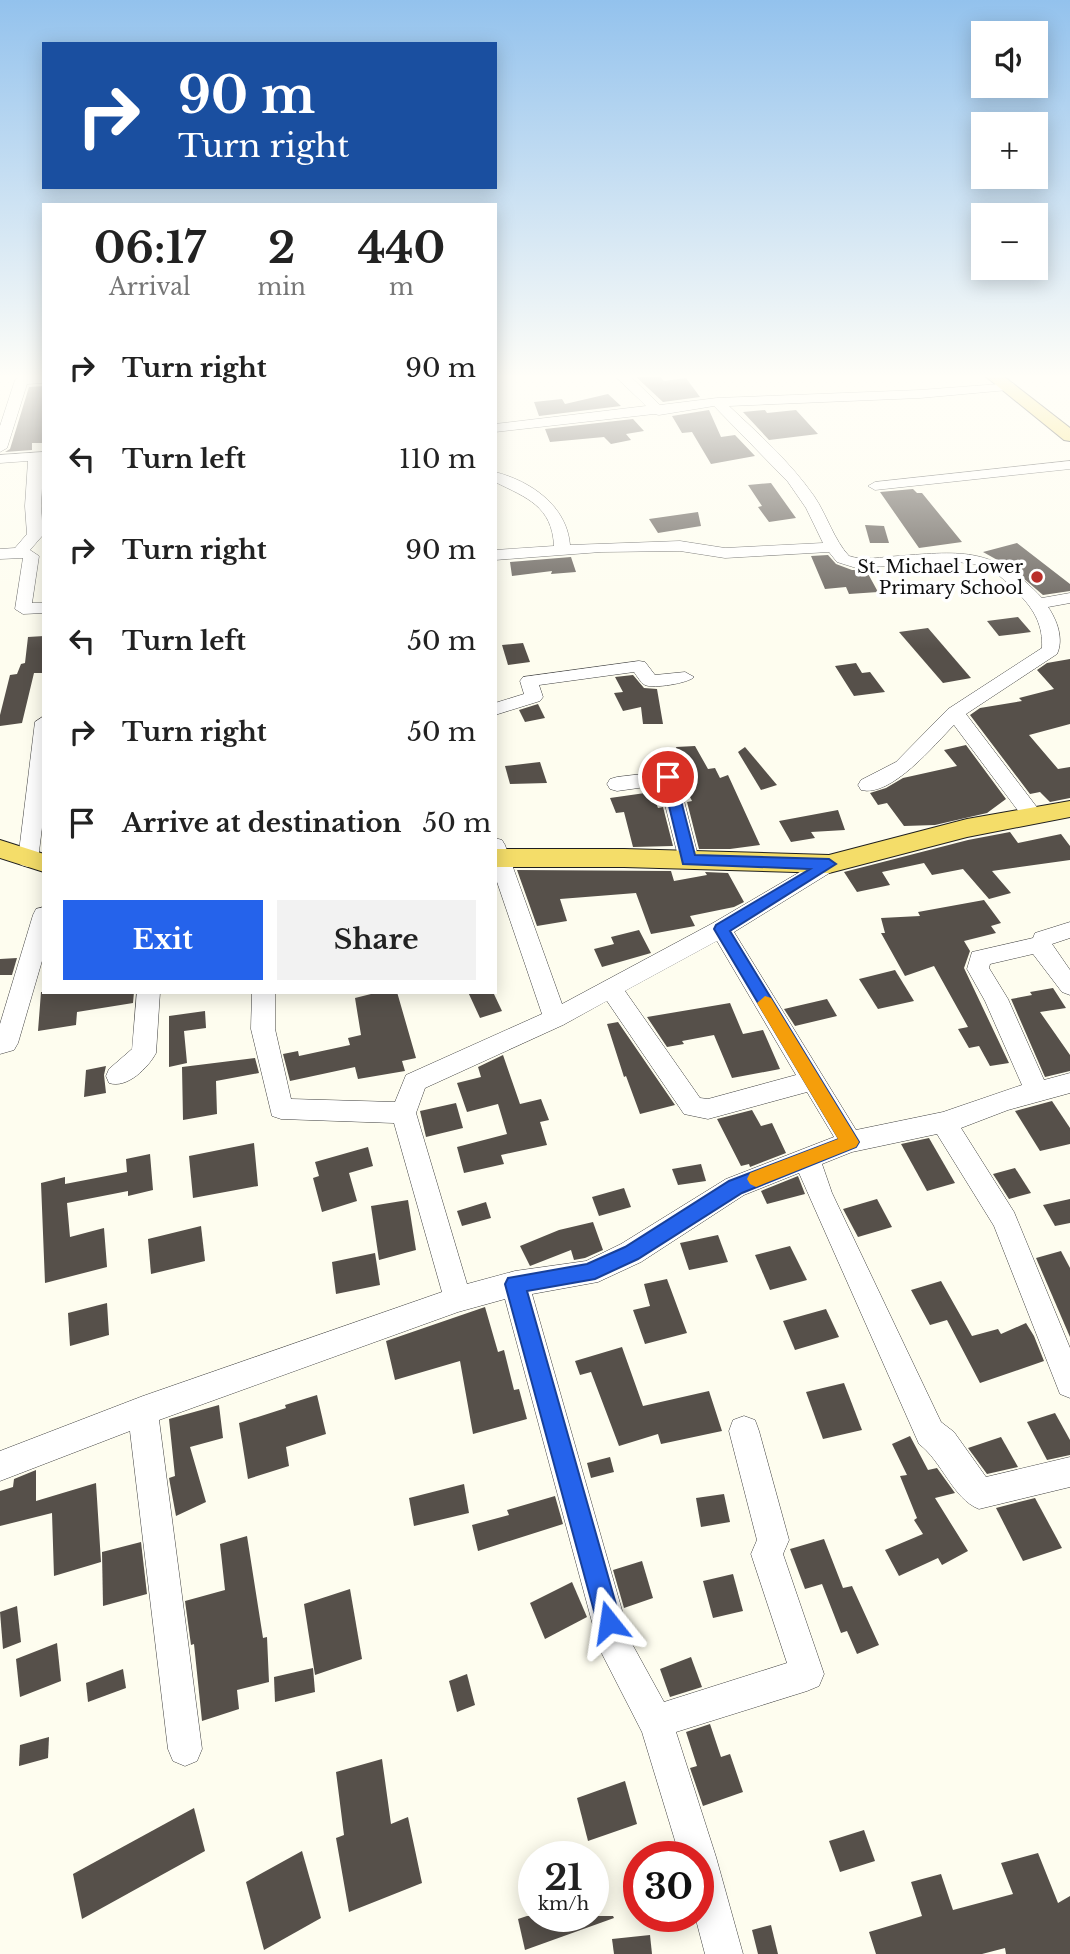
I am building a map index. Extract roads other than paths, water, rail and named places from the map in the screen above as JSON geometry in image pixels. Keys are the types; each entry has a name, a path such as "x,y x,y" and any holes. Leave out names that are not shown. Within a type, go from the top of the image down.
{"main road":[{"path":"497,854 829,864 967,828 1070,808"},
{"path":"0,849 36,862"}],"street":[{"path":"20,552 35,535 31,516 39,466"},
{"path":"782,466 814,508 841,557 855,563 941,557 968,558 989,563 1010,577 1039,604 1053,634 1051,650 955,713 903,766 868,785"},
{"path":"875,486 1059,466"},
{"path":"497,477 531,495 555,515 560,526 562,550"},
{"path":"497,555 668,545 733,553 835,547"},
{"path":"0,554 42,547"},
{"path":"20,552 31,556 23,609 42,608"},
{"path":"1039,604 1070,598"},
{"path":"497,708 534,697 530,681 639,666 650,681 685,677"},
{"path":"955,713 1032,815"},
{"path":"36,862 42,757"},
{"path":"617,784 668,777 689,860"},
{"path":"497,854 555,1018"},
{"path":"458,1299 404,1113 415,1082 555,1018 721,929 829,864"},
{"path":"0,1044 6,1043 42,922"},
{"path":"721,929 850,1142"},
{"path":"1070,930 1043,939 1041,944 1043,953 1070,986"},
{"path":"1037,1092 996,999 978,969 980,958 1041,944"},
{"path":"610,987 693,1107 708,1108 813,1080"},
{"path":"118,1076 144,1053 149,994"},
{"path":"264,994 263,1029 281,1109 404,1113"},
{"path":"0,1466 143,1411 458,1299 515,1284 589,1273 631,1253 735,1187 850,1142 903,1128 944,1122 1070,1083"},
{"path":"944,1122 1005,1220 1070,1384"},
{"path":"807,1159 819,1193 930,1433 943,1443 979,1494 1070,1472"},
{"path":"515,1284 616,1648 655,1722 693,1841"},
{"path":"143,1411 185,1749"},
{"path":"655,1722 807,1674 767,1554 773,1540 744,1431"},
{"path":"714,1917 724,1954"}],"place":[{"name":"St. Michael Lower Primary School","path":"1037,577"}]}
